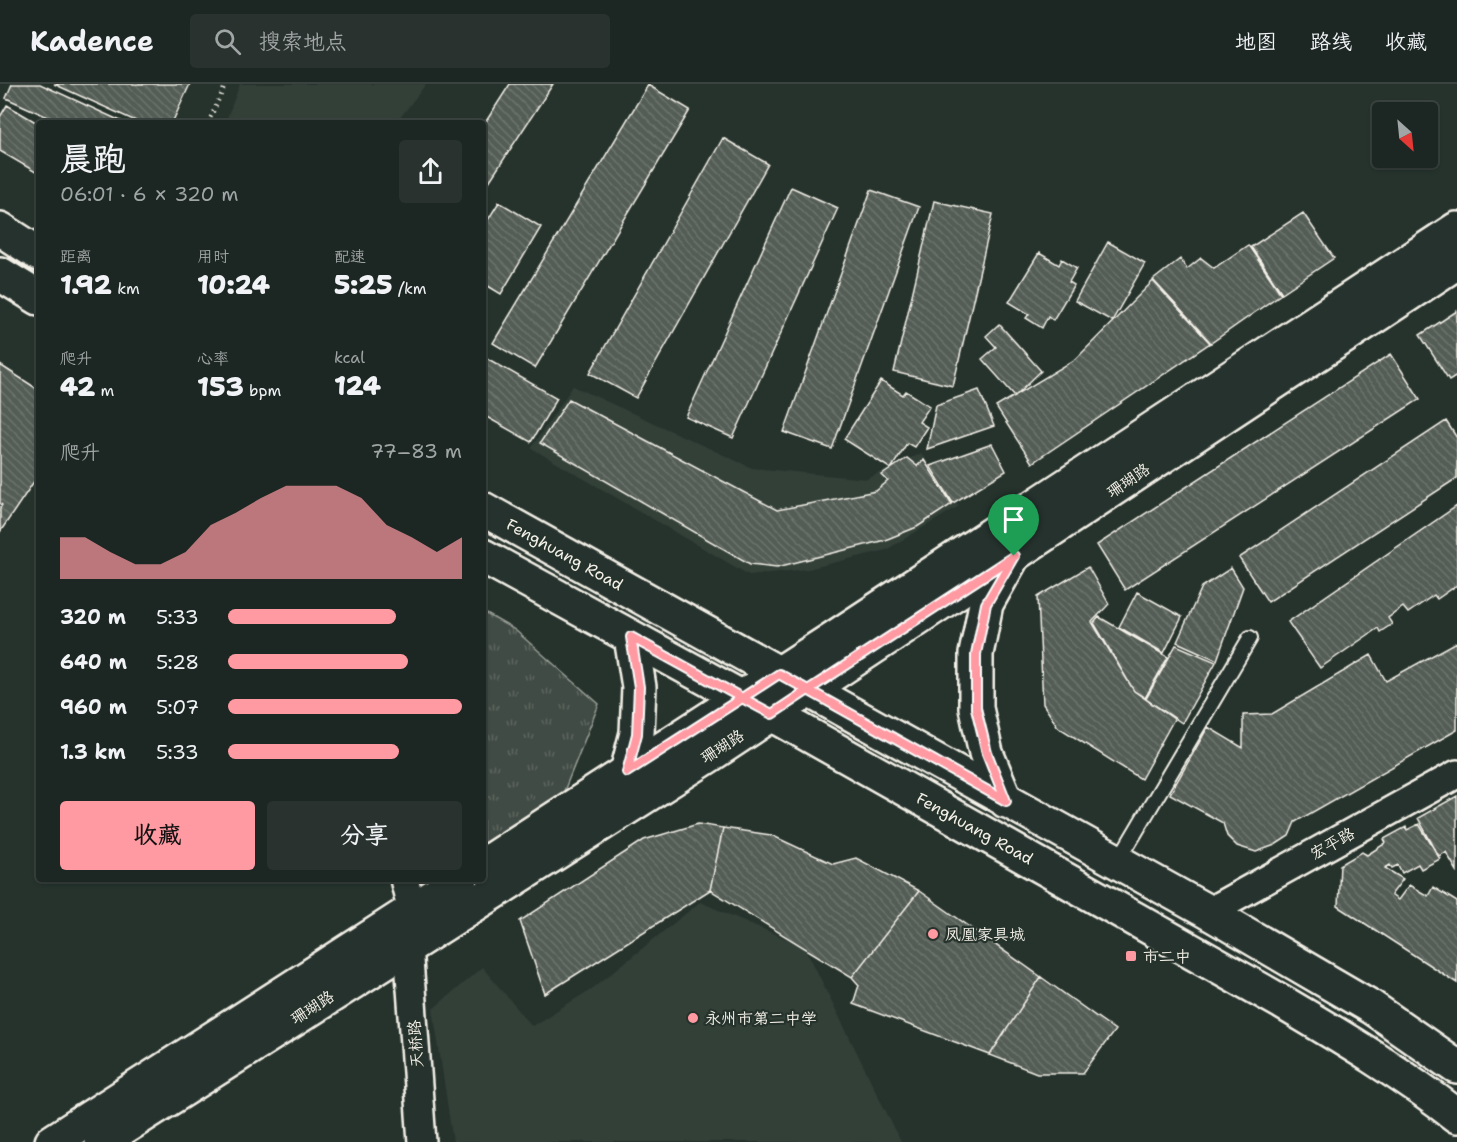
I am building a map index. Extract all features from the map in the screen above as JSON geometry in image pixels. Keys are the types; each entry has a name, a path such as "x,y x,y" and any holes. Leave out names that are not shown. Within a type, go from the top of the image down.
{"main road":[{"path":"0,229 36,252"},
{"name":"珊瑚路","path":"486,863 779,674 1457,229"},
{"name":"珊瑚路","path":"101,1142 772,714 1457,262"},
{"path":"0,274 36,296"},
{"name":"Fenghuang Road","path":"486,510 1208,912 1371,1008 1457,1067"},
{"path":"488,559 512,525"},
{"path":"1006,801 987,753 976,708 976,654 986,604 1014,556"},
{"name":"Fenghuang Road","path":"488,559 772,714 1281,1002 1359,1048 1457,1116"},
{"path":"627,772 637,734 639,687 631,637"},
{"name":"珊瑚路","path":"52,1142 456,882"}],"street":[{"name":"宏平路","path":"1208,912 1457,774"},
{"path":"405,882 412,910"},
{"name":"天桥路","path":"408,946 422,1142"}],"lane":[{"path":"1117,863 1250,638"}],"path":[{"path":"209,120 226,84"}],"shaded area":[{"path":"240,84 426,84 398,120 226,120"},
{"path":"573,386 752,468 867,479 921,453 959,506 886,550 808,569 749,575 531,448"},
{"name":"永州市第二中学","path":"700,902 805,947 901,1142 453,1142 433,1009 482,967 532,1026 593,988"}],"green space":[{"path":"486,614 515,630 599,704 562,796 486,846"}],"building":[{"path":"12,84 40,84 118,120 54,120 6,98"},
{"path":"54,84 190,84 173,120 133,120"},
{"path":"510,84 553,84 486,186 486,121"},
{"path":"648,85 690,110 535,368 493,343"},
{"path":"7,105 36,122 36,172 0,151 0,117"},
{"path":"723,138 768,164 636,398 590,373"},
{"path":"791,187 838,208 733,438 686,417"},
{"path":"871,190 919,207 832,449 784,432"},
{"path":"934,201 993,214 953,386 894,372"},
{"path":"499,202 541,227 501,294 486,285 486,223"},
{"path":"1303,213 1334,258 1282,293 1251,247"},
{"path":"1108,242 1145,263 1112,321 1075,301"},
{"path":"1248,245 1281,294 1211,343 1153,280 1180,259 1187,269 1201,258 1214,268"},
{"path":"1039,253 1059,265 1062,259 1077,268 1069,282 1074,285 1053,320 1048,316 1042,328 1026,318 1029,314 1009,302"},
{"path":"1153,281 1210,343 1032,463 996,407 1076,359"},
{"path":"1457,311 1457,375 1449,380 1420,335"},
{"path":"999,324 1041,371 1015,396 982,359 996,347 986,336"},
{"path":"1391,354 1420,399 1125,590 1097,545"},
{"path":"486,358 557,398 531,442 486,417"},
{"path":"0,365 36,388 36,478 0,532 2,505 0,503"},
{"path":"881,381 903,395 906,391 930,406 919,422 927,427 914,447 907,443 891,469 844,439"},
{"path":"979,390 994,426 927,449 936,405"},
{"path":"569,399 777,510 876,491 888,481 882,475 907,458 917,466 924,460 952,504 917,527 885,540 777,567 750,564 540,443"},
{"path":"1446,421 1457,438 1457,478 1268,602 1239,558"},
{"path":"992,444 1006,471 953,503 930,466"},
{"path":"1457,506 1457,585 1437,599 1434,595 1408,613 1403,607 1388,618 1392,624 1380,632 1378,628 1320,668 1288,622"},
{"path":"1088,567 1109,604 1092,622 1134,691 1174,719 1141,779 1058,727 1043,704 1038,597"},
{"path":"1231,568 1243,587 1217,660 1177,642 1202,587"},
{"path":"1137,592 1182,617 1164,653 1119,627"},
{"path":"1099,617 1168,657 1145,698 1134,691 1094,623"},
{"path":"1457,642 1457,730 1295,822 1289,836 1275,845 1256,852 1237,846 1227,836 1223,823 1170,794 1208,727 1243,748 1243,715 1272,714 1371,655 1386,681"},
{"path":"1176,645 1216,662 1182,723 1146,699"},
{"path":"1457,796 1457,871 1446,852 1439,856 1418,818"},
{"path":"698,824 723,828 710,890 545,994 520,921 644,840"},
{"path":"1419,824 1440,859 1421,869 1418,864 1402,873 1398,865 1385,868 1403,879 1391,895 1398,900 1409,885 1428,896 1433,887 1457,902 1457,983 1338,906 1340,865 1362,852 1367,855 1386,843 1384,839 1406,827 1407,830"},
{"path":"723,828 771,835 833,864 856,858 919,891 852,977 710,890"},
{"name":"凤凰家具城","path":"919,891 1041,977 990,1055 853,1004 859,985 852,977"},
{"path":"1041,977 1115,1030 1083,1073 1037,1073 990,1055"}],"place":[{"name":"凤凰家具城","path":"933,934"},
{"name":"市二中","path":"1131,956"},
{"name":"永州市第二中学","path":"693,1018"}],"route":[{"path":"1014,556 808,690 779,674 742,698 631,637 639,687 637,734 627,772 742,698 772,714 808,690 1006,801 987,753 976,708 976,654 986,604 1014,556"}]}
